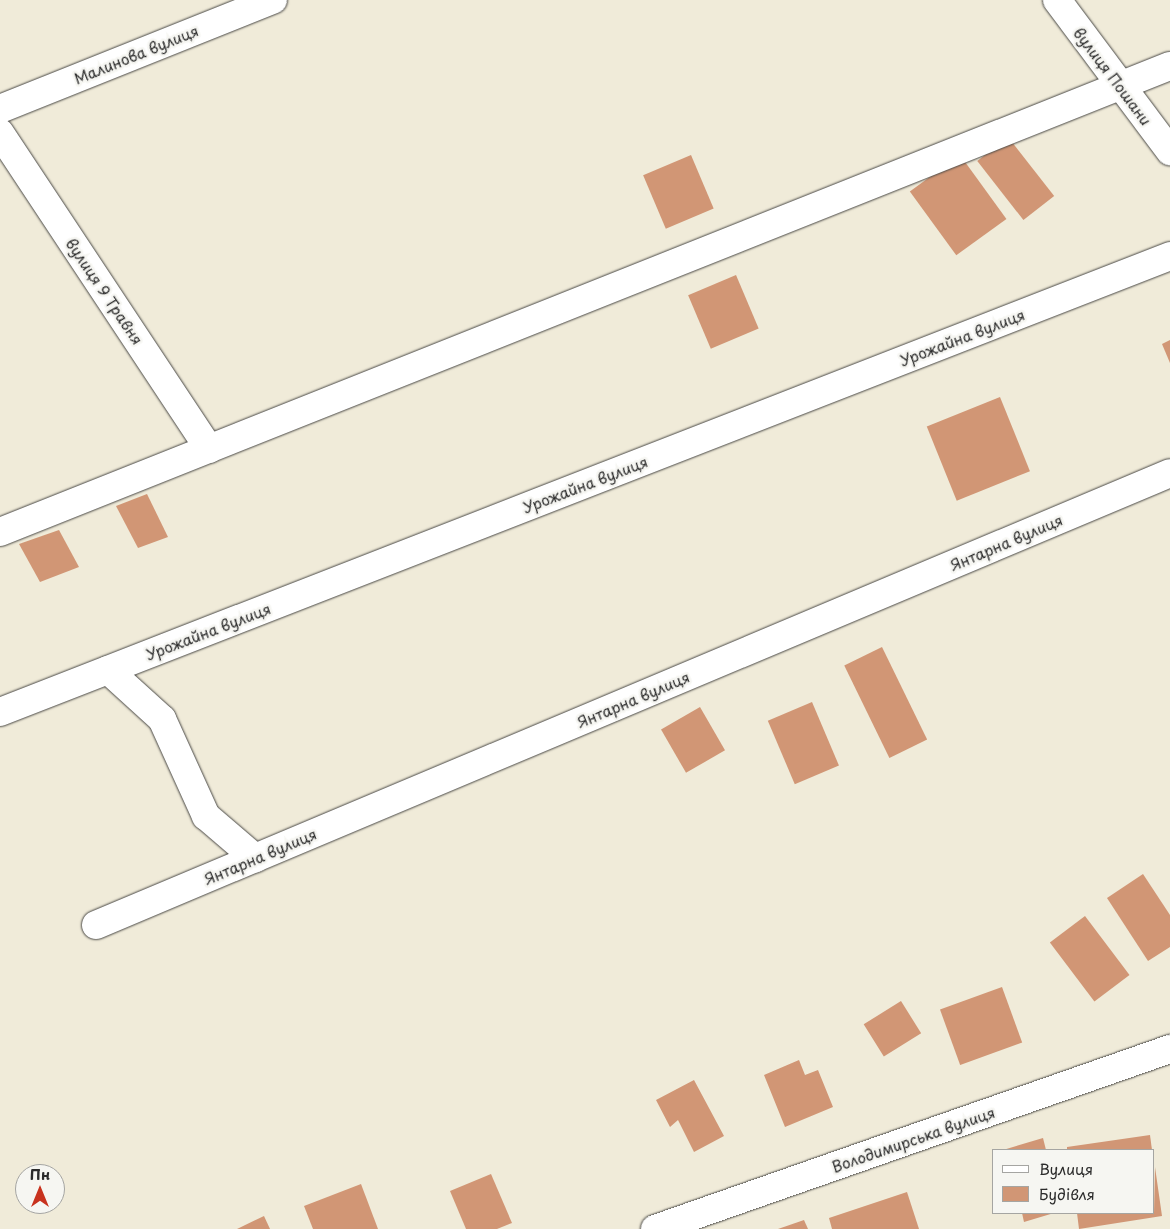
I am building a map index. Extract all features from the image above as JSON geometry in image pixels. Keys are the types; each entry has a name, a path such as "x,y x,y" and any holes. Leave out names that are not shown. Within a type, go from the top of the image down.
{"street":[{"name":"Малинова вулиця","path":"0,109 273,0"},
{"name":"вулиця Пошани","path":"1057,0 1170,151"},
{"path":"0,532 1170,66"},
{"name":"вулиця 9 Травня","path":"0,133 209,449"},
{"name":"Урожайна вулиця","path":"0,712 1170,256"},
{"name":"Янтарна вулиця","path":"96,925 1170,474"},
{"path":"108,670 162,719 206,816 255,858"},
{"name":"Володимирська вулиця","path":"655,1229 1170,1050"}],"building":[{"path":"1008,137 1054,196 1023,220 977,161"},
{"path":"691,155 714,208 666,229 643,175"},
{"path":"960,155 1006,219 956,255 910,191"},
{"path":"736,275 759,328 711,349 688,295"},
{"path":"1170,340 1170,363 1162,344"},
{"path":"1000,397 1030,471 957,501 927,427"},
{"path":"147,494 168,537 138,548 116,506"},
{"path":"59,530 79,567 40,582 19,544"},
{"path":"882,647 927,740 889,758 844,665"},
{"path":"812,702 839,766 795,784 768,721"},
{"path":"700,707 725,750 686,773 661,730"},
{"path":"1143,874 1170,915 1170,947 1148,961 1107,898"},
{"path":"1085,916 1130,975 1094,1002 1050,942"},
{"path":"1002,987 1022,1042 960,1065 940,1010"},
{"path":"901,1001 921,1033 884,1057 864,1024"},
{"path":"799,1060 805,1075 818,1070 833,1107 785,1127 764,1075"},
{"path":"694,1080 724,1136 694,1152 678,1120 670,1127 656,1100"},
{"path":"1150,1135 1152,1149 1067,1149 1067,1147"},
{"path":"1043,1138 1046,1149 1006,1149"},
{"path":"1155,1167 1162,1216 1079,1229 1077,1214 1155,1214"},
{"path":"491,1174 512,1223 497,1229 466,1229 450,1191"},
{"path":"361,1184 378,1229 313,1229 304,1206"},
{"path":"907,1192 919,1229 832,1229 829,1218"},
{"path":"1022,1214 1051,1214 1024,1222"},
{"path":"264,1216 270,1229 237,1229"},
{"path":"804,1220 808,1229 778,1229"}]}
